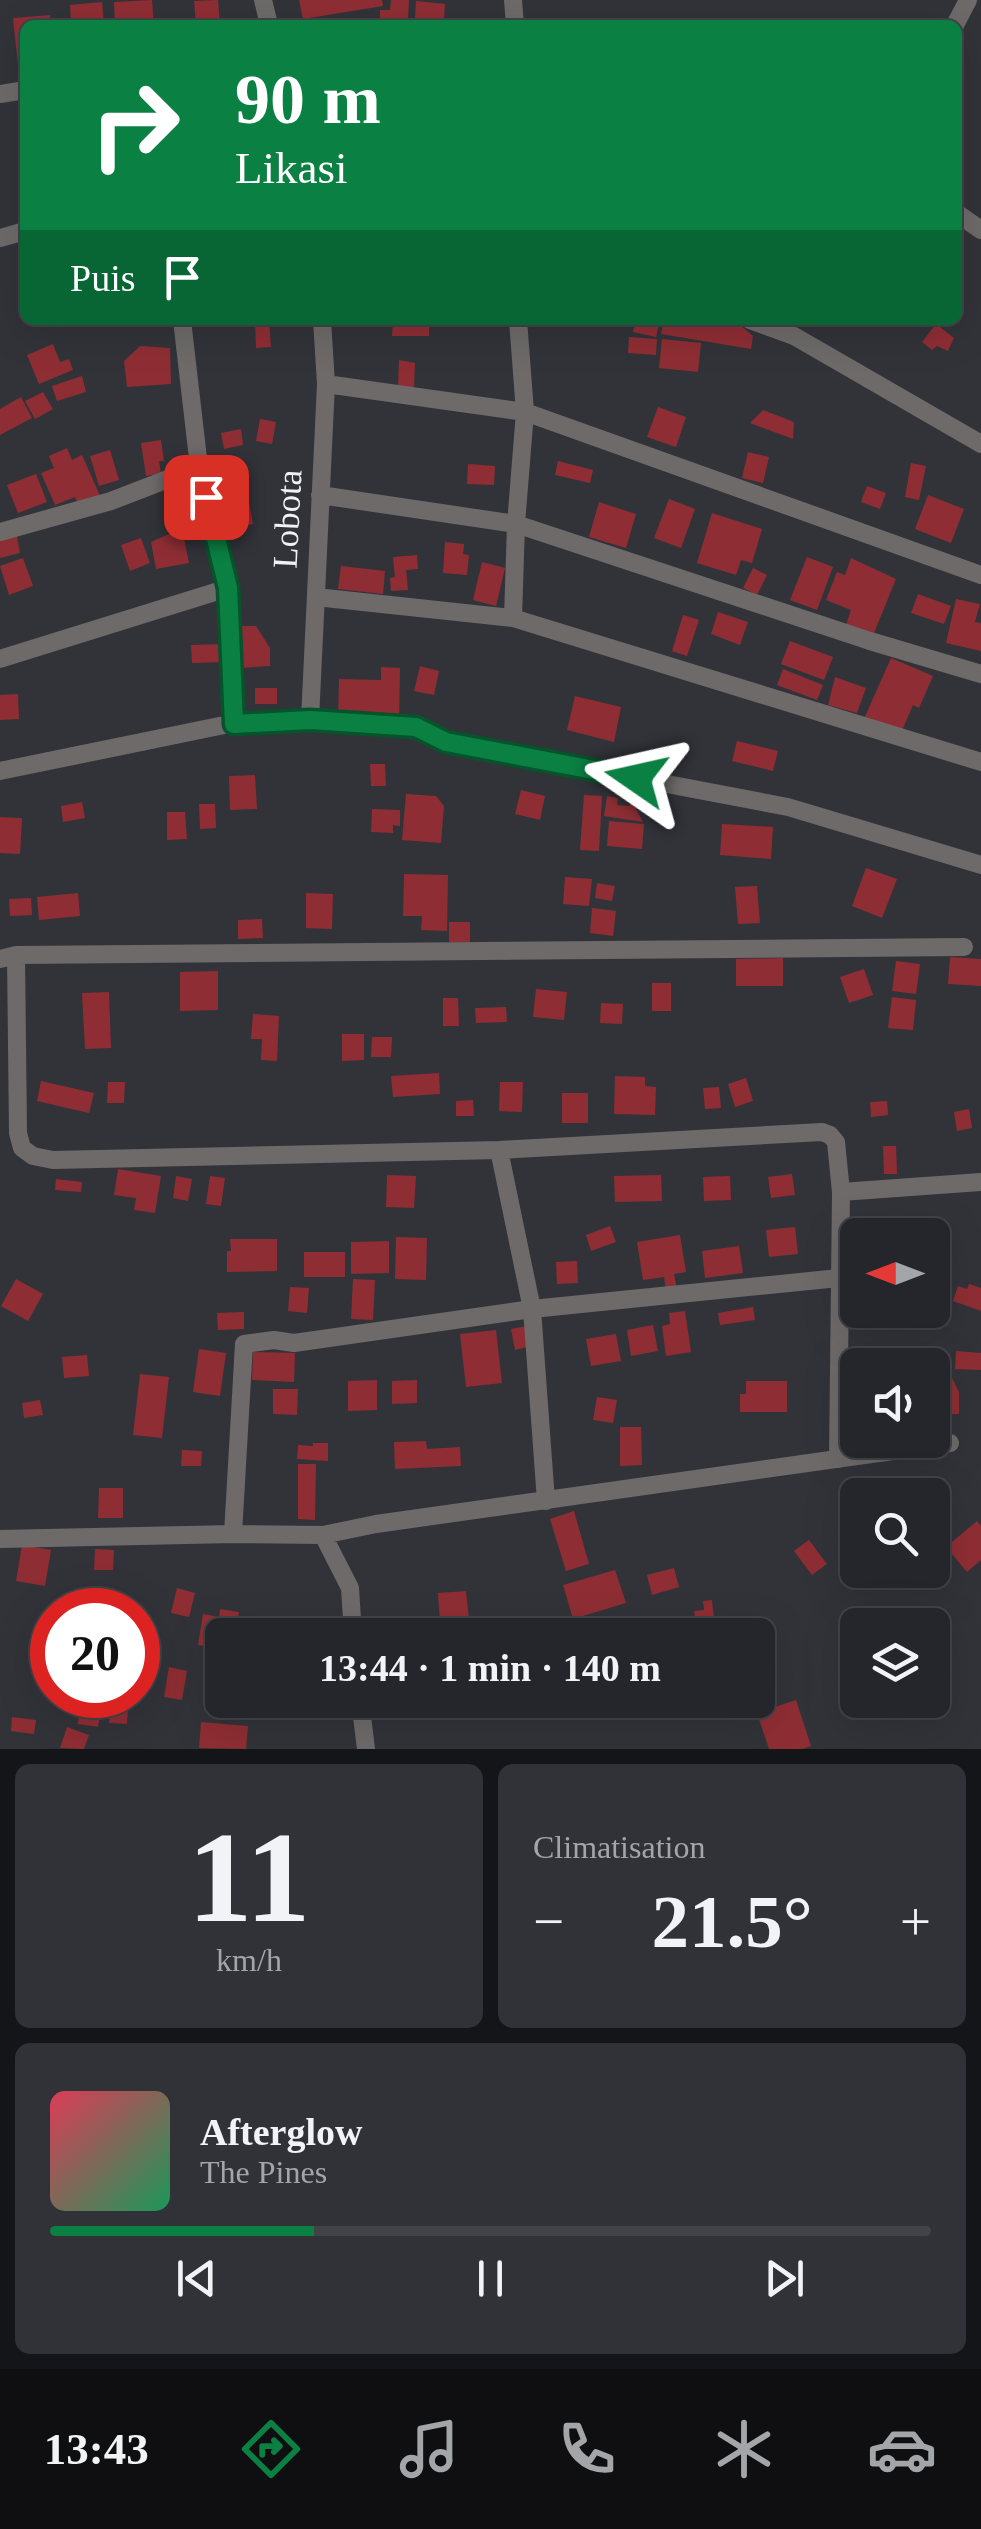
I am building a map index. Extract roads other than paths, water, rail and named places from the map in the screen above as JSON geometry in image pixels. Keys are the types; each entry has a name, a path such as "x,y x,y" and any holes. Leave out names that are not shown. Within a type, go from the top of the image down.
{"lane":[{"path":"183,325 198,467 228,588 234,724"},
{"name":"Lobota","path":"310,720 326,384 322,325"},
{"path":"513,618 525,412 518,325"},
{"path":"798,328 981,444"},
{"path":"326,384 525,412 981,575"},
{"path":"0,532 110,501 198,467"},
{"path":"320,495 516,524 981,674"},
{"path":"0,659 228,588"},
{"path":"316,596 513,618 981,762"},
{"path":"0,771 234,724 310,720 416,727 446,742 788,807 981,865"},
{"path":"838,1459 841,1192 836,1142 830,1135 822,1132 500,1150 53,1160 33,1156 22,1148 9,1115 8,957 964,947"},
{"path":"500,1150 532,1309 546,1501"},
{"path":"841,1192 981,1182"},
{"path":"233,1534 244,1344 274,1340 294,1344 532,1309 839,1278"},
{"path":"0,1539 324,1535 376,1524 845,1458"},
{"path":"324,1535 350,1588 352,1618"},
{"path":"362,1718 366,1749"}]}
